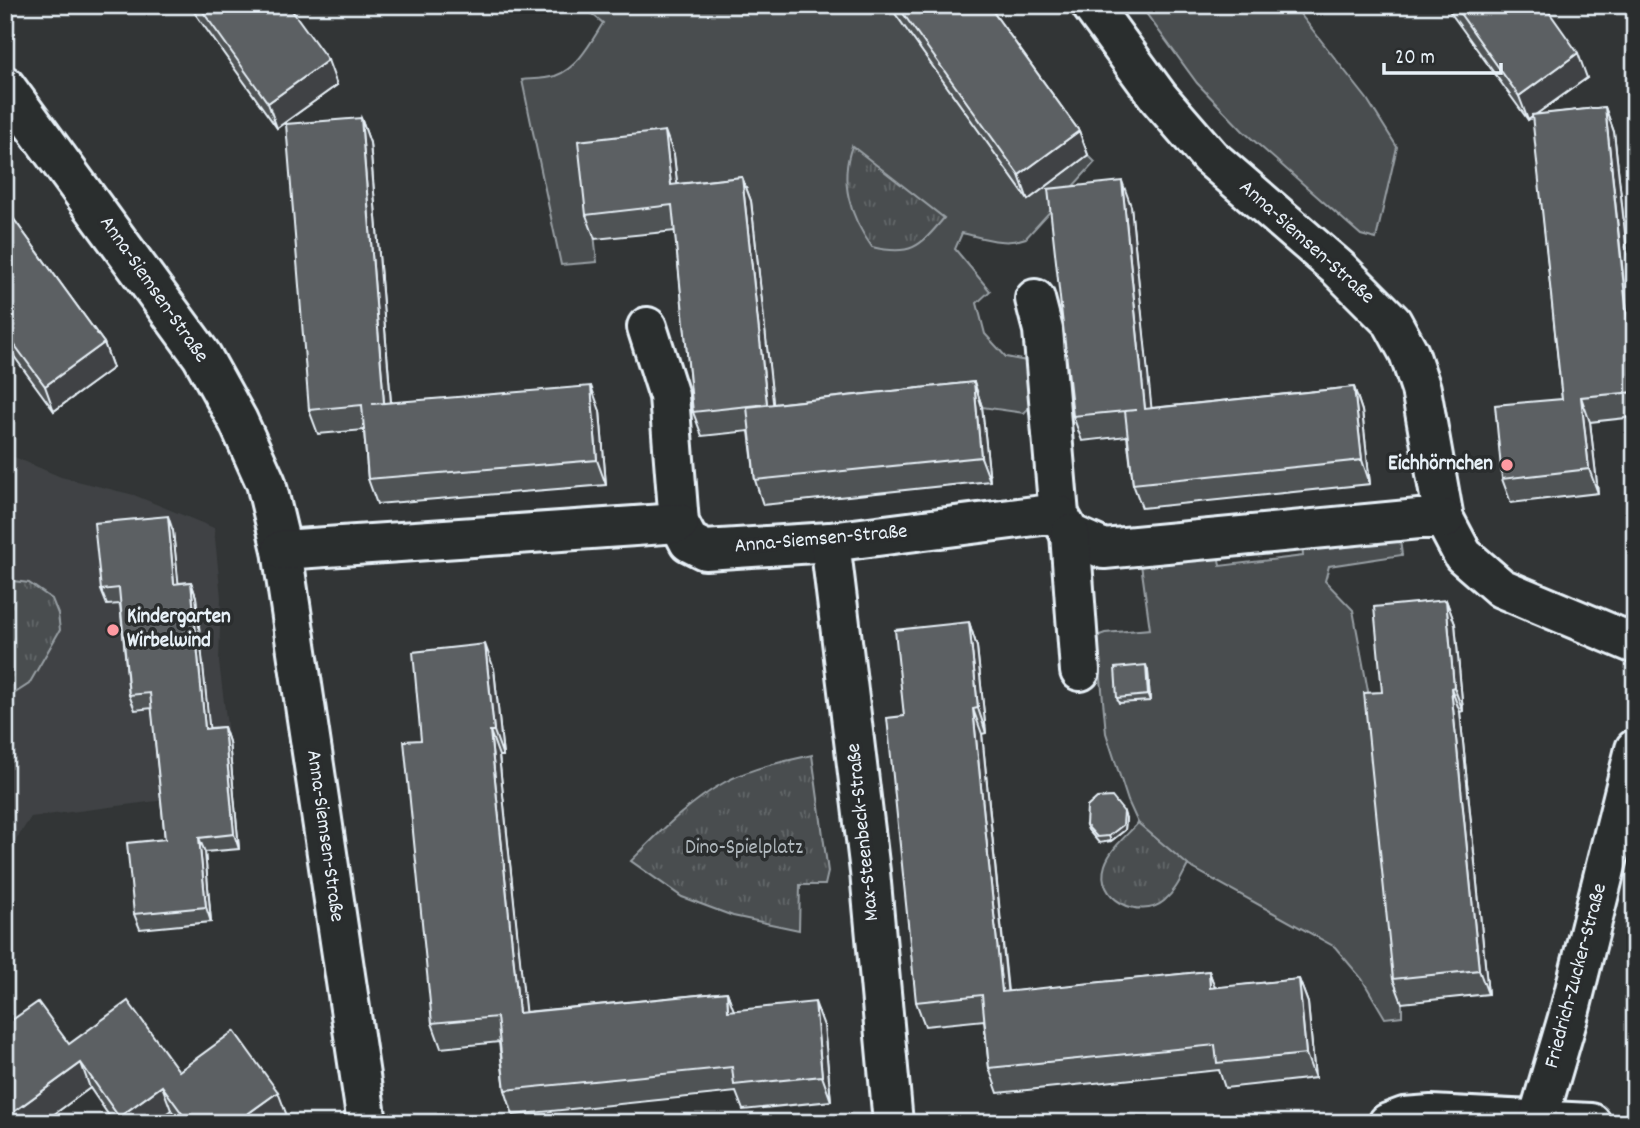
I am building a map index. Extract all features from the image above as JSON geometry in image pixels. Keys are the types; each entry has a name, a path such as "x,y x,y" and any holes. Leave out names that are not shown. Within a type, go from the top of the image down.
{"street":[{"name":"Anna-Siemsen-Straße","path":"1091,5 1159,97 1210,158 1338,268 1392,322 1409,353 1421,389 1444,519 1463,555 1501,587 1635,644"},
{"name":"Anna-Siemsen-Straße","path":"5,86 202,356 238,421 266,483 282,550 367,1123"},
{"path":"1035,299 1043,330 1080,671"},
{"path":"282,550 679,523 668,396 647,327"},
{"name":"Anna-Siemsen-Straße","path":"679,523 689,542 705,550 830,542 1042,515 1065,524 1104,550 1419,519 1444,519"},
{"name":"Max-Steenbeck-Straße","path":"830,542 870,872 893,1123"},
{"name":"Friedrich-Zucker-Straße","path":"1537,1122 1569,1014 1635,748"},
{"path":"1388,1123 1404,1117 1431,1115 1591,1123"}],"shaded area":[{"name":"Kindergarten Wirbelwind","path":"5,453 61,477 134,495 214,528 221,597 219,662 229,742 160,748 165,800 31,817 5,857"}],"green space":[{"path":"581,5 889,5 1028,199 1088,155 1095,162 1026,238 1002,241 962,233 955,249 990,291 977,303 985,334 1006,357 1037,363 1041,395 1024,413 982,407 776,429 680,209 673,155 587,166 597,262 561,265 522,80 555,76 571,67 583,54 603,23"},
{"path":"1140,5 1293,5 1367,99 1397,147 1376,239 1361,235 1243,131 1197,83"},
{"path":"852,146 944,218 920,243 905,250 872,247 858,223 849,198 847,172"},
{"path":"1399,532 1402,555 1329,566 1325,581 1353,610 1373,718 1402,1003 1402,1016 1385,1018 1362,979 1335,947 1180,861 1138,823 1106,733 1097,636 1150,629 1141,564 1218,552 1220,566 1303,556 1302,542"},
{"path":"5,580 29,583 52,599 60,630 29,684 12,695 5,695"},
{"name":"Dino-Spielplatz","path":"812,755 828,872 825,885 800,885 799,930 733,916 682,897 631,861 687,808 725,782 779,762"},
{"path":"1138,823 1188,865 1178,884 1164,901 1143,909 1121,903 1113,897 1106,888 1103,877 1111,853"}],"building":[{"path":"198,5 288,5 328,60 268,103"},
{"path":"897,5 988,5 1079,131 1019,175"},
{"path":"1454,5 1544,5 1578,53 1519,96"},
{"path":"1605,107 1635,392 1581,397 1589,469 1502,479 1495,405 1562,399 1532,115"},
{"path":"361,118 384,403 372,404 591,386 597,460 368,479 362,405 309,410 286,124"},
{"path":"665,131 671,185 742,177 767,404 693,412 672,205 586,215 578,141"},
{"path":"1122,181 1145,409 1354,387 1362,460 1133,484 1125,411 1073,416 1048,189"},
{"path":"5,207 104,343 45,386 5,332"},
{"path":"974,382 981,457 755,480 747,407"},
{"path":"168,516 174,584 191,582 205,729 224,727 234,834 199,838 206,907 134,914 127,843 165,839 150,693 129,695 119,588 101,590 94,523"},
{"path":"1446,600 1454,687 1451,688 1479,970 1393,979 1364,693 1382,692 1374,607"},
{"path":"969,622 978,708 973,709 1002,992 1209,971 1210,988 1299,979 1306,1054 1217,1063 1215,1045 989,1068 982,995 916,1002 887,718 904,716 895,630"},
{"path":"485,644 494,731 490,731 519,1013 727,992 728,1011 815,1002 822,1076 734,1085 732,1067 505,1090 497,1017 432,1023 404,741 421,740 413,652"},
{"path":"1146,665 1148,695 1117,698 1115,668"},
{"path":"1112,797 1124,812 1123,825 1109,836 1097,837 1086,825 1087,807 1097,798"},
{"path":"128,1001 179,1071 234,1031 278,1092 235,1123 189,1123 162,1086 119,1117 81,1063 8,1116 5,1112 5,1025 38,1002 69,1044"}],"place":[{"name":"Eichhörnchen","path":"1507,465"},
{"name":"Kindergarten Wirbelwind","path":"113,630"}]}
